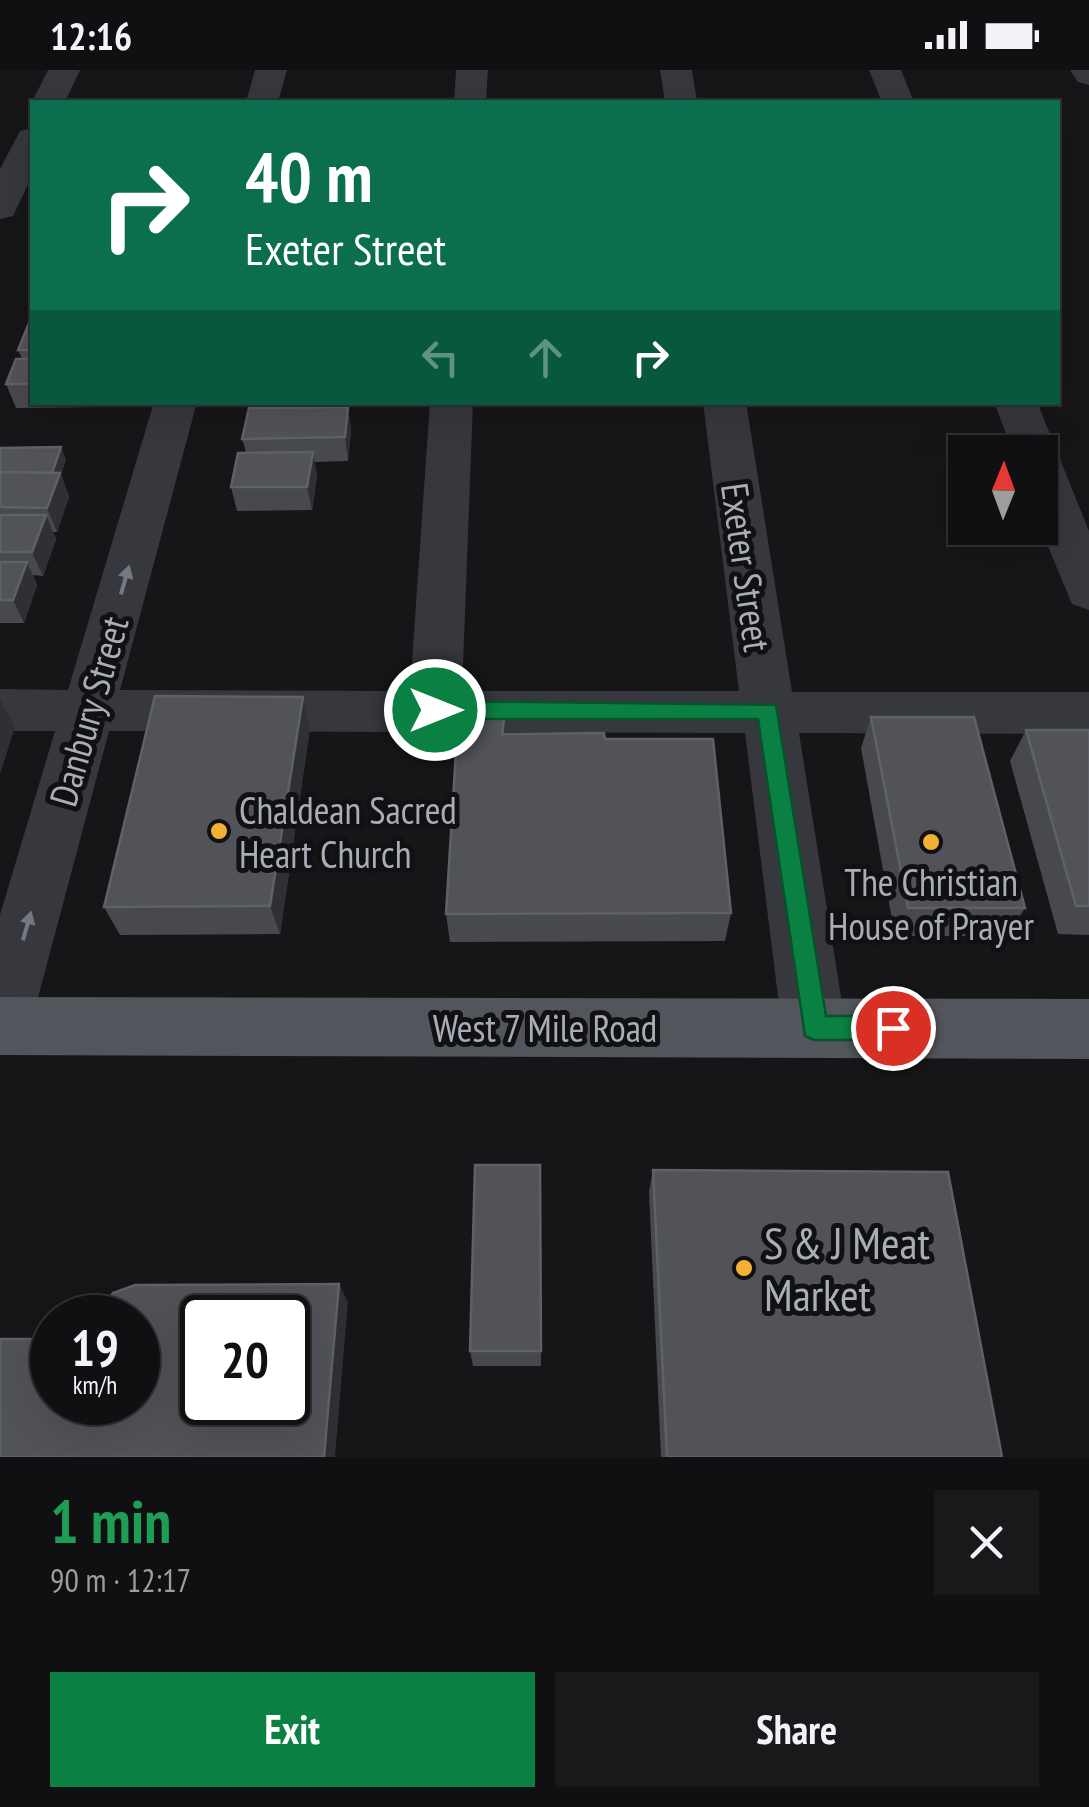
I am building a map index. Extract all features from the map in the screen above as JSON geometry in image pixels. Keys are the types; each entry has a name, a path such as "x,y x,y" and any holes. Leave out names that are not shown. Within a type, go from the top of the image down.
{"main road":[{"name":"West 7 Mile Road","path":"0,1023 1089,1029"}],"street":[{"path":"50,100 64,70"},
{"path":"263,100 271,70"},
{"path":"470,100 472,70"},
{"path":"676,70 680,100"},
{"path":"885,70 897,100"},
{"path":"0,208 30,142"},
{"name":"Danbury Street","path":"0,1023 175,405"},
{"path":"435,710 452,405"},
{"name":"Exeter Street","path":"724,405 814,1028"},
{"path":"1016,405 1028,435"},
{"path":"1058,512 1089,592"},
{"path":"0,710 1089,713"}],"building":[{"path":"29,323 30,323 30,350 18,350"},
{"path":"16,359 30,359 30,384 6,384"},
{"path":"348,407 345,437 242,439 249,408"},
{"path":"61,447 52,473 0,472 0,448"},
{"path":"313,452 307,487 231,487 238,453"},
{"path":"0,472 60,473 47,508 0,507"},
{"path":"0,515 46,515 32,552 0,552"},
{"path":"0,562 27,562 13,600 0,600"},
{"name":"Chaldean Sacred Heart Church","path":"155,696 303,697 270,906 104,907"},
{"name":"The Christian House of Prayer","path":"871,717 974,717 1025,908 908,908"},
{"path":"458,719 504,719 502,734 604,733 605,739 713,739 731,913 446,914"},
{"path":"1026,730 1089,730 1089,906 1076,906"},
{"path":"475,1165 540,1165 541,1351 470,1351"},
{"path":"653,1170 948,1172 1002,1457 667,1457"},
{"path":"339,1284 324,1457 0,1457 0,1339 30,1339 30,1425 160,1425 160,1295 113,1293 135,1285"}],"place":[{"name":"Chaldean Sacred Heart Church","path":"219,831"},
{"name":"The Christian House of Prayer","path":"931,842"},
{"name":"S & J Meat Market","path":"744,1268"}],"route":[{"path":"435,710 768,711 814,1028 893,1028"}]}
